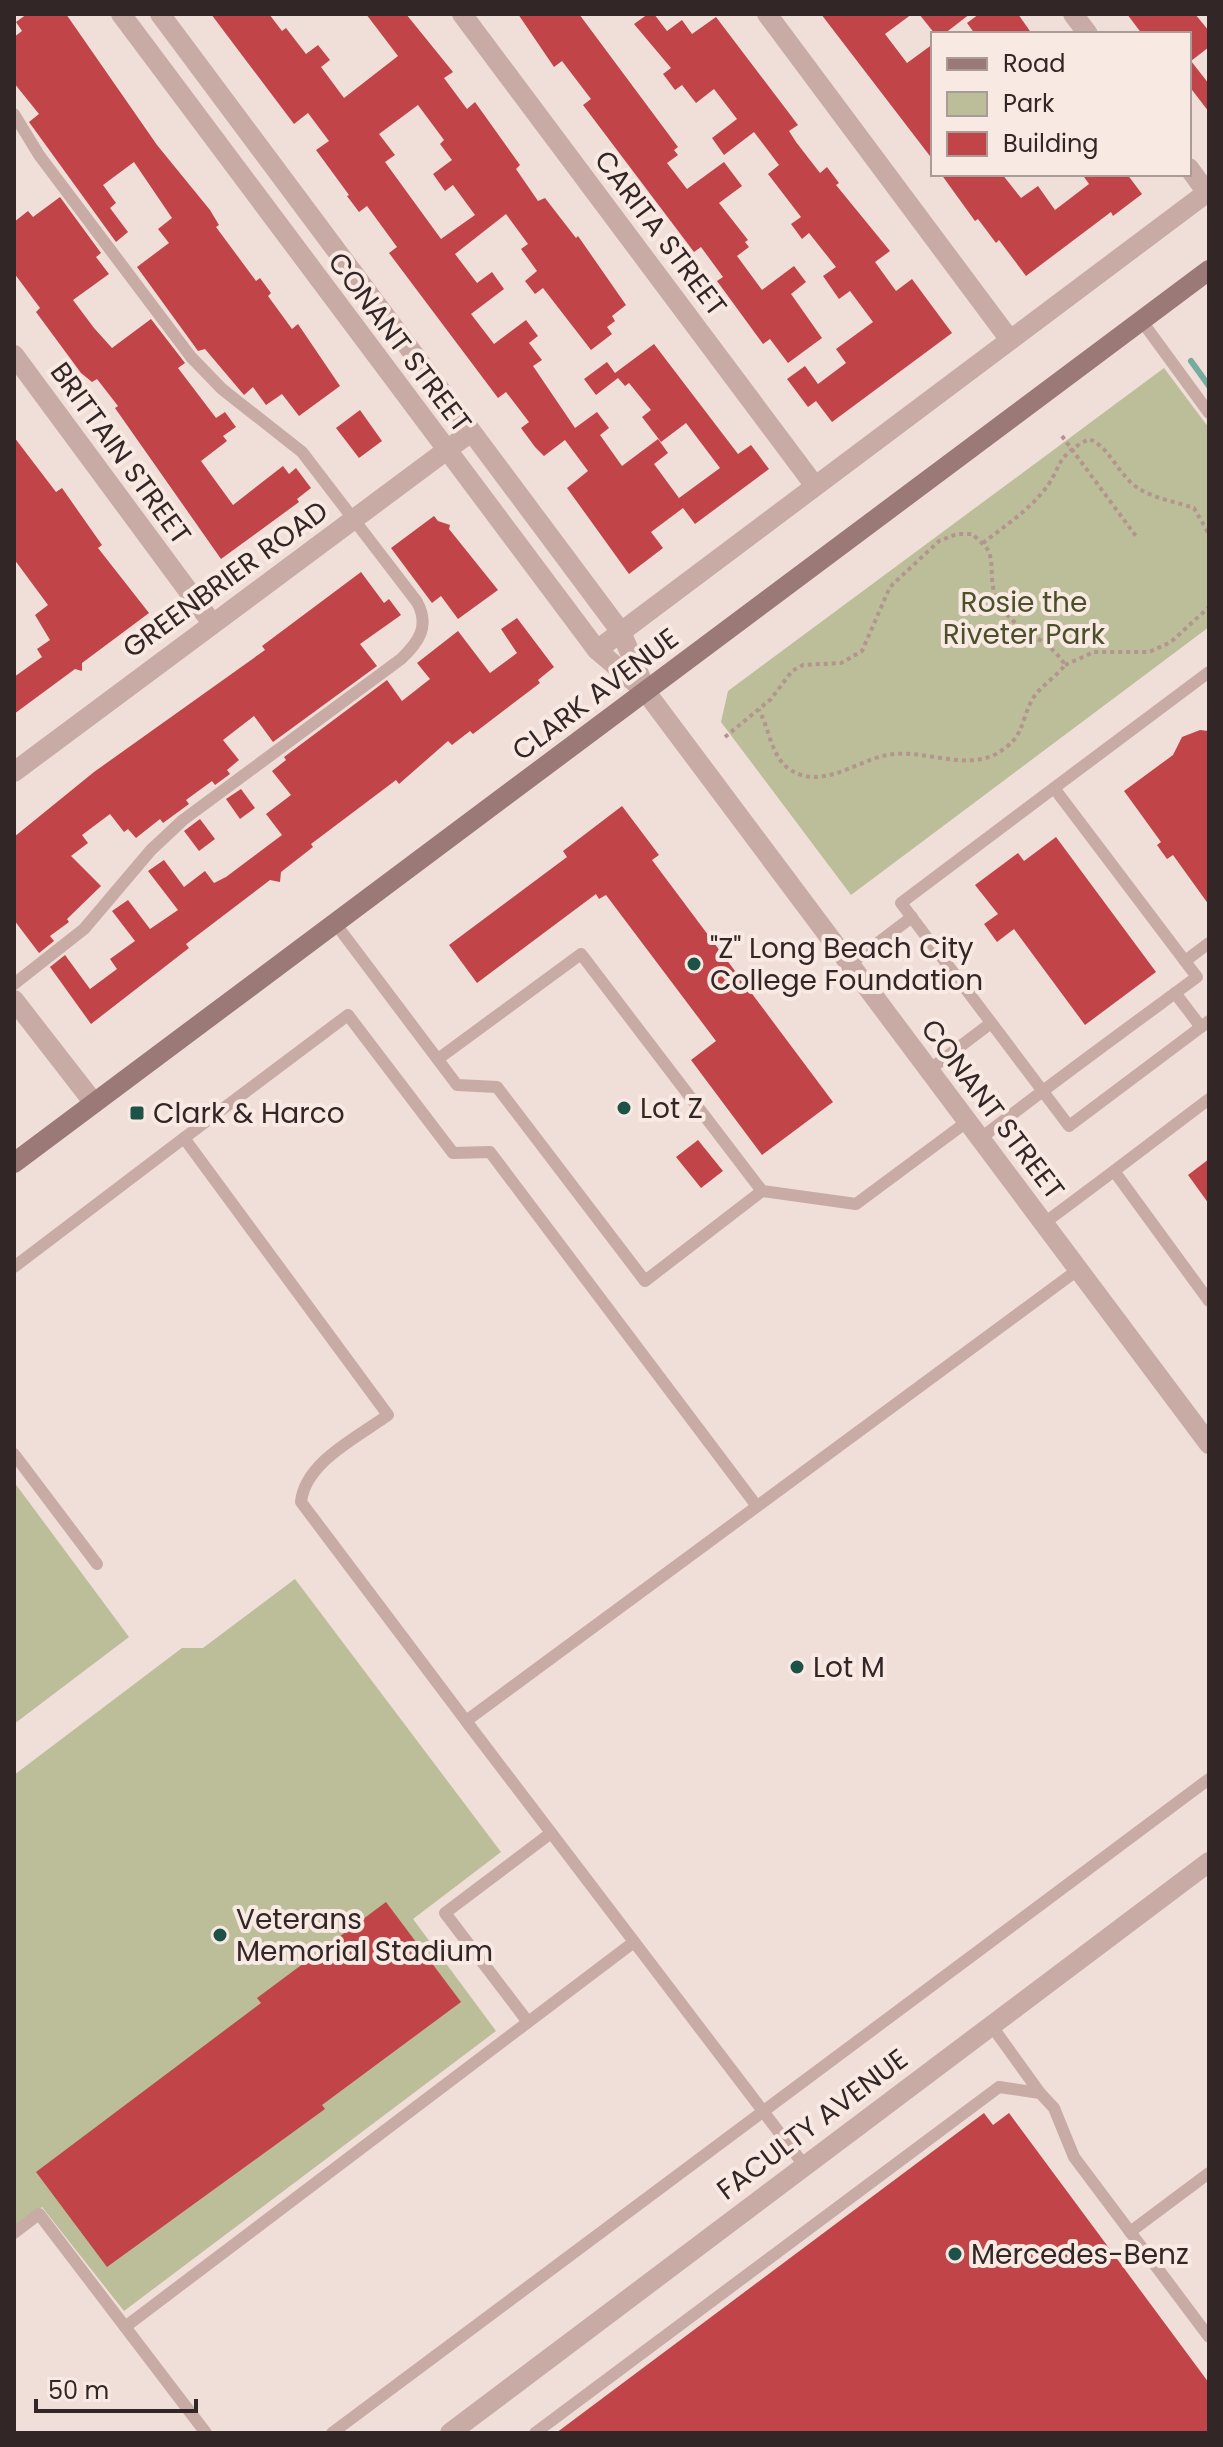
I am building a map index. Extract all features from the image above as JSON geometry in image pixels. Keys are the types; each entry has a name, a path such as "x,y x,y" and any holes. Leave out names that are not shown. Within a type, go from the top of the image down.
{"main road":[{"name":"CLARK AVENUE","path":"14,1163 1209,270"}],"street":[{"name":"CONANT STREET","path":"121,14 597,650 646,692 1209,1444"},
{"name":"CONANT STREET","path":"160,14 621,632 646,692"},
{"name":"CARITA STREET","path":"462,14 815,486"},
{"path":"767,14 1010,340"},
{"path":"1073,14 1086,32"},
{"path":"1191,171 1208,192"},
{"name":"CLARK AVENUE","path":"597,650 1208,192"},
{"name":"BRITTAIN STREET","path":"14,355 212,623"},
{"name":"GREENBRIER ROAD","path":"14,772 471,432"},
{"path":"14,1000 94,1103"},
{"name":"FACULTY AVENUE","path":"450,2433 1209,1862"}],"lane":[{"path":"14,114 39,155 191,357 222,389 302,452 422,612 423,630 417,644 183,820 151,850 84,929 14,984"},
{"path":"1141,320 1209,413"},
{"path":"1175,993 1205,1024 1069,1126 901,903 1209,672"},
{"path":"981,1138 1197,977 1054,788"},
{"path":"850,964 912,917"},
{"path":"335,923 457,1085 497,1087 645,1281 762,1191"},
{"path":"1185,961 1209,943"},
{"path":"438,1059 581,954 762,1191 856,1204 968,1121"},
{"path":"14,1267 348,1015 453,1153 490,1152 756,1505"},
{"path":"929,1070 991,1023"},
{"path":"1043,1224 1209,1099"},
{"path":"184,1138 388,1415 313,1471 303,1485 301,1502 804,2165"},
{"path":"1114,1171 1209,1301"},
{"path":"466,1721 1079,1269"},
{"path":"14,1454 97,1564"},
{"path":"332,2433 762,2109 1209,1779"},
{"path":"528,2022 445,1913 551,1833"},
{"path":"125,2327 634,1942"},
{"path":"991,2025 1054,2108 1074,2157 1209,2337"},
{"path":"535,2433 999,2087 1040,2093"},
{"path":"1130,2232 1209,2173"},
{"path":"14,2233 39,2214 206,2433"}],"path":[{"path":"1062,436 1138,539"},
{"path":"982,544 1040,496 1052,480 1057,463 1071,449 1089,439 1100,443 1118,471 1140,490 1194,508 1209,534"},
{"path":"725,737 759,710 792,671 803,665 841,663 862,651 890,587 939,541 957,534 972,534 989,553 992,588 1001,608 1057,652 1065,665"},
{"path":"759,710 777,757 790,769 806,775 833,776 888,755 975,759 993,756 1015,740 1028,716 1032,700 1065,665 1094,652 1149,652 1171,642 1209,607"}],"green space":[{"name":"Rosie the Riveter Park","path":"1164,368 1209,428 1209,627 851,895 721,722 728,691"},
{"path":"14,1482 129,1637 14,1724"},
{"name":"Veterans Memorial Stadium","path":"295,1579 501,1852 413,1919 496,2031 124,2311 42,2207 14,2227 14,1775 182,1648 203,1648"}],"building":[{"path":"27,14 66,14 157,145 210,210 219,225 216,227 256,281 260,278 271,293 268,296 292,329 298,324 340,386 299,416 282,394 266,405 253,387 244,395 205,349 198,351 137,267 169,243 158,229 172,218 134,162 103,185 116,203 110,208 128,232 116,242 29,122 39,114 14,83 14,37 22,31 16,22"},
{"path":"211,14 269,14 282,31 286,28 306,54 318,45 330,60 321,67 344,98 398,56 366,14 406,14 453,72 444,78 467,109 475,102 520,165 516,169 538,201 545,198 576,238 578,236 626,305 612,316 615,321 607,327 612,334 591,350 543,288 535,294 525,281 537,271 521,249 528,244 506,214 455,254 477,283 492,272 504,289 471,314 494,344 526,320 538,336 529,343 542,360 533,366 575,428 597,412 609,428 600,435 622,466 658,439 668,453 654,464 679,498 720,468 686,423 661,442 642,417 651,410 629,383 625,386 618,378 596,395 584,379 607,362 615,373 654,344 738,454 751,445 769,469 695,524 683,508 651,532 663,548 629,574 567,488 588,471 565,440 544,456 535,447 521,428 529,422 506,392 498,398 389,253 397,247 367,206 359,212 316,150 329,141 308,113 294,124","holes":["418,105 444,140 440,144 452,160 433,174 445,191 453,185 475,215 441,239 385,162 395,155 379,134"]},
{"path":"518,14 579,14 678,147 674,150 678,155 667,163 687,189 724,162 742,186 719,203 748,240 745,242 749,247 737,256 762,290 794,266 806,282 791,294 822,338 788,363 770,339 763,344 717,281 723,277 701,247 694,252 583,105 591,99 562,61 554,67"},
{"path":"648,14 654,14 667,31 682,20 692,34 716,17 798,125 789,131 796,142 820,173 827,167 839,183 836,185 890,251 875,262 896,291 912,279 952,333 832,422 816,401 808,407 787,379 805,366 818,384 846,363 836,349 873,322 850,291 839,299 823,276 836,267 809,233 802,239 791,224 801,217 768,174 779,165 754,132 724,155 712,138 737,119 714,89 696,103 682,85 675,90 663,74 671,68 634,24"},
{"path":"821,14 912,14 885,34 907,63 931,45 931,157"},
{"path":"919,14 970,14 947,32 933,32"},
{"path":"979,14 1018,14 1031,32 974,32 967,23"},
{"path":"1127,14 1195,14 1209,31 1209,47 1191,61 1191,32 1140,32"},
{"path":"1191,61 1209,84 1209,112 1191,89"},
{"path":"942,176 1004,176 1021,198 1038,186 1055,210 1089,184 1083,176 1128,176 1142,194 1113,216 1111,212 1026,276 999,240 996,243 978,219 975,221"},
{"path":"60,197 101,253 96,257 109,274 73,300 94,328 112,348 151,319 185,363 178,368 216,418 225,412 236,427 223,436 227,441 201,461 233,505 283,466 289,474 296,468 311,488 297,499 299,502 221,559 115,408 118,406 97,379 92,382 81,373 36,312 40,308 14,273 14,222 28,211 33,217"},
{"path":"360,410 382,441 359,458 336,428"},
{"path":"14,437 56,492 62,488 102,545 98,548 149,613 82,663 82,671 75,669 14,714 14,677 42,657 37,649 50,640 35,615 48,605 14,559"},
{"path":"434,516 450,525 449,529 498,590 458,619 441,596 432,603 391,548"},
{"path":"361,572 384,603 389,599 401,615 360,644 377,666 273,742 254,716 223,740 239,760 227,770 230,774 215,785 212,781 186,800 189,804 163,823 160,819 136,838 128,829 124,832 110,814 82,835 88,843 71,856 101,886 67,919 69,922 50,936 54,941 39,953 14,920 14,837 94,772 265,650 262,646"},
{"path":"517,618 554,667 538,680 540,683 473,734 470,731 452,745 448,741 399,784 396,780 311,844 313,847 281,872 280,882 270,880 186,944 189,948 91,1024 50,967 65,955 90,989 117,969 110,959 135,941 112,911 128,900 150,929 178,910 148,871 164,860 184,887 205,871 214,883 226,877 282,835 266,814 291,795 272,771 286,760 284,757 387,680 402,701 430,679 417,663 458,631 490,673 517,653 501,629"},
{"path":"1200,730 1209,731 1209,905 1173,855 1167,859 1157,845 1161,842 1124,791 1173,755 1182,737"},
{"path":"241,789 255,808 240,819 226,799"},
{"name":"\"Z\" Long Beach City College Foundation","path":"622,806 659,855 652,860 833,1102 762,1155 691,1060 716,1041 606,895 599,899 596,894 477,983 449,945 567,857 563,851"},
{"path":"200,819 215,839 199,851 184,831"},
{"path":"1056,837 1156,972 1085,1025 1014,929 997,942 984,924 998,914 975,885 1018,853 1024,861"},
{"path":"698,1140 723,1171 701,1188 676,1157"},
{"path":"1209,1159 1209,1204 1188,1175"},
{"path":"386,1902 461,2002 322,2105 325,2109 107,2267 36,2172 261,2003 257,1998"},
{"name":"Mercedes-Benz","path":"984,2113 993,2125 1009,2113 1209,2383 1209,2433 556,2433"}],"waterway":[{"path":"1191,361 1209,386"}],"place":[{"name":"\"Z\" Long Beach City College Foundation","path":"694,964"},
{"name":"Lot Z","path":"624,1108"},
{"name":"Clark & Harco","path":"137,1113"},
{"name":"Lot M","path":"797,1667"},
{"name":"Veterans Memorial Stadium","path":"220,1935"},
{"name":"Mercedes-Benz","path":"955,2254"}]}
